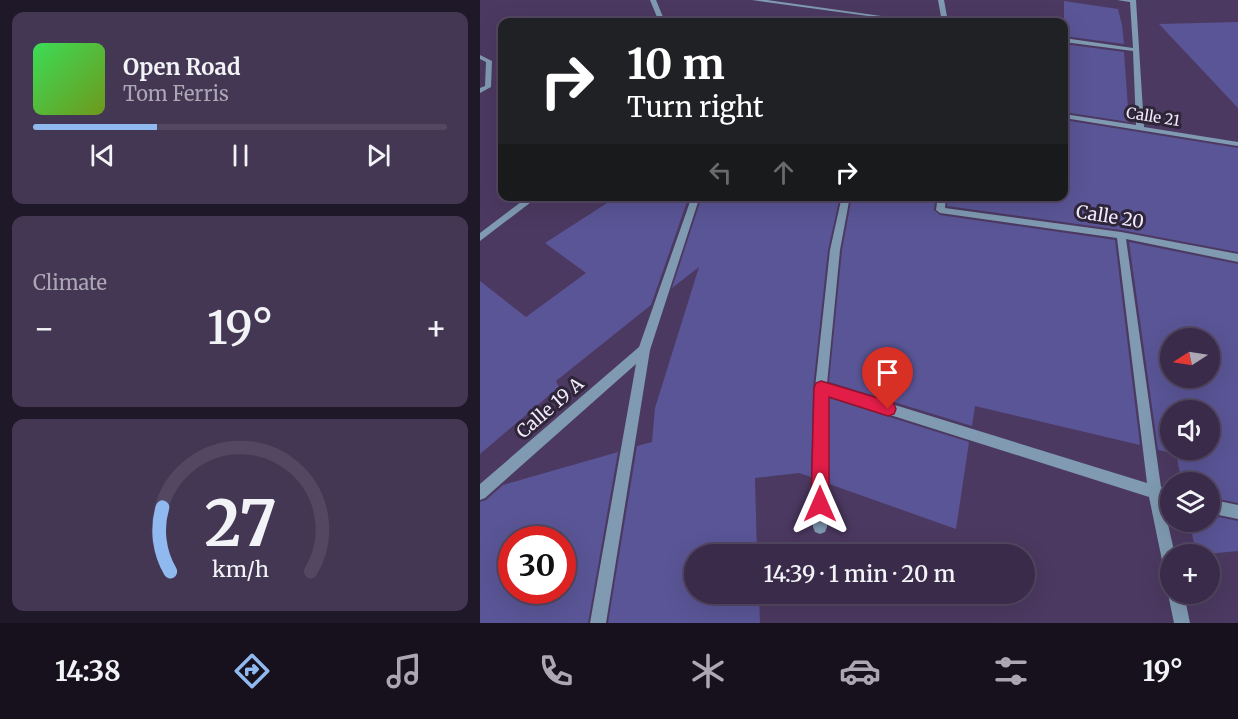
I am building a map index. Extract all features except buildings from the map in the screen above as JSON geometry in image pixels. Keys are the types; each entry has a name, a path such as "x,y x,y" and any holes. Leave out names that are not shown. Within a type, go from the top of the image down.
{"street":[{"path":"653,0 660,18"},
{"path":"755,0 886,18"},
{"path":"941,0 944,18"},
{"path":"1120,0 1133,1 1140,128"},
{"path":"848,18 850,14"},
{"path":"1068,41 1136,50"},
{"path":"480,57 489,61 488,87 480,91"},
{"name":"Calle 21","path":"1068,117 1238,144"},
{"path":"480,238 528,201"},
{"path":"598,623 644,350 694,201"},
{"path":"820,527 821,388 835,250 845,201"},
{"name":"Calle 20","path":"941,201 940,210 1121,235 1238,258"},
{"path":"1121,235 1155,494 1166,544"},
{"name":"Calle 19 A","path":"480,493 644,350"},
{"path":"821,388 1160,495"},
{"path":"1220,508 1238,512"},
{"path":"1178,604 1182,623"}],"route":[{"path":"820,504 821,388 888,409"}]}
